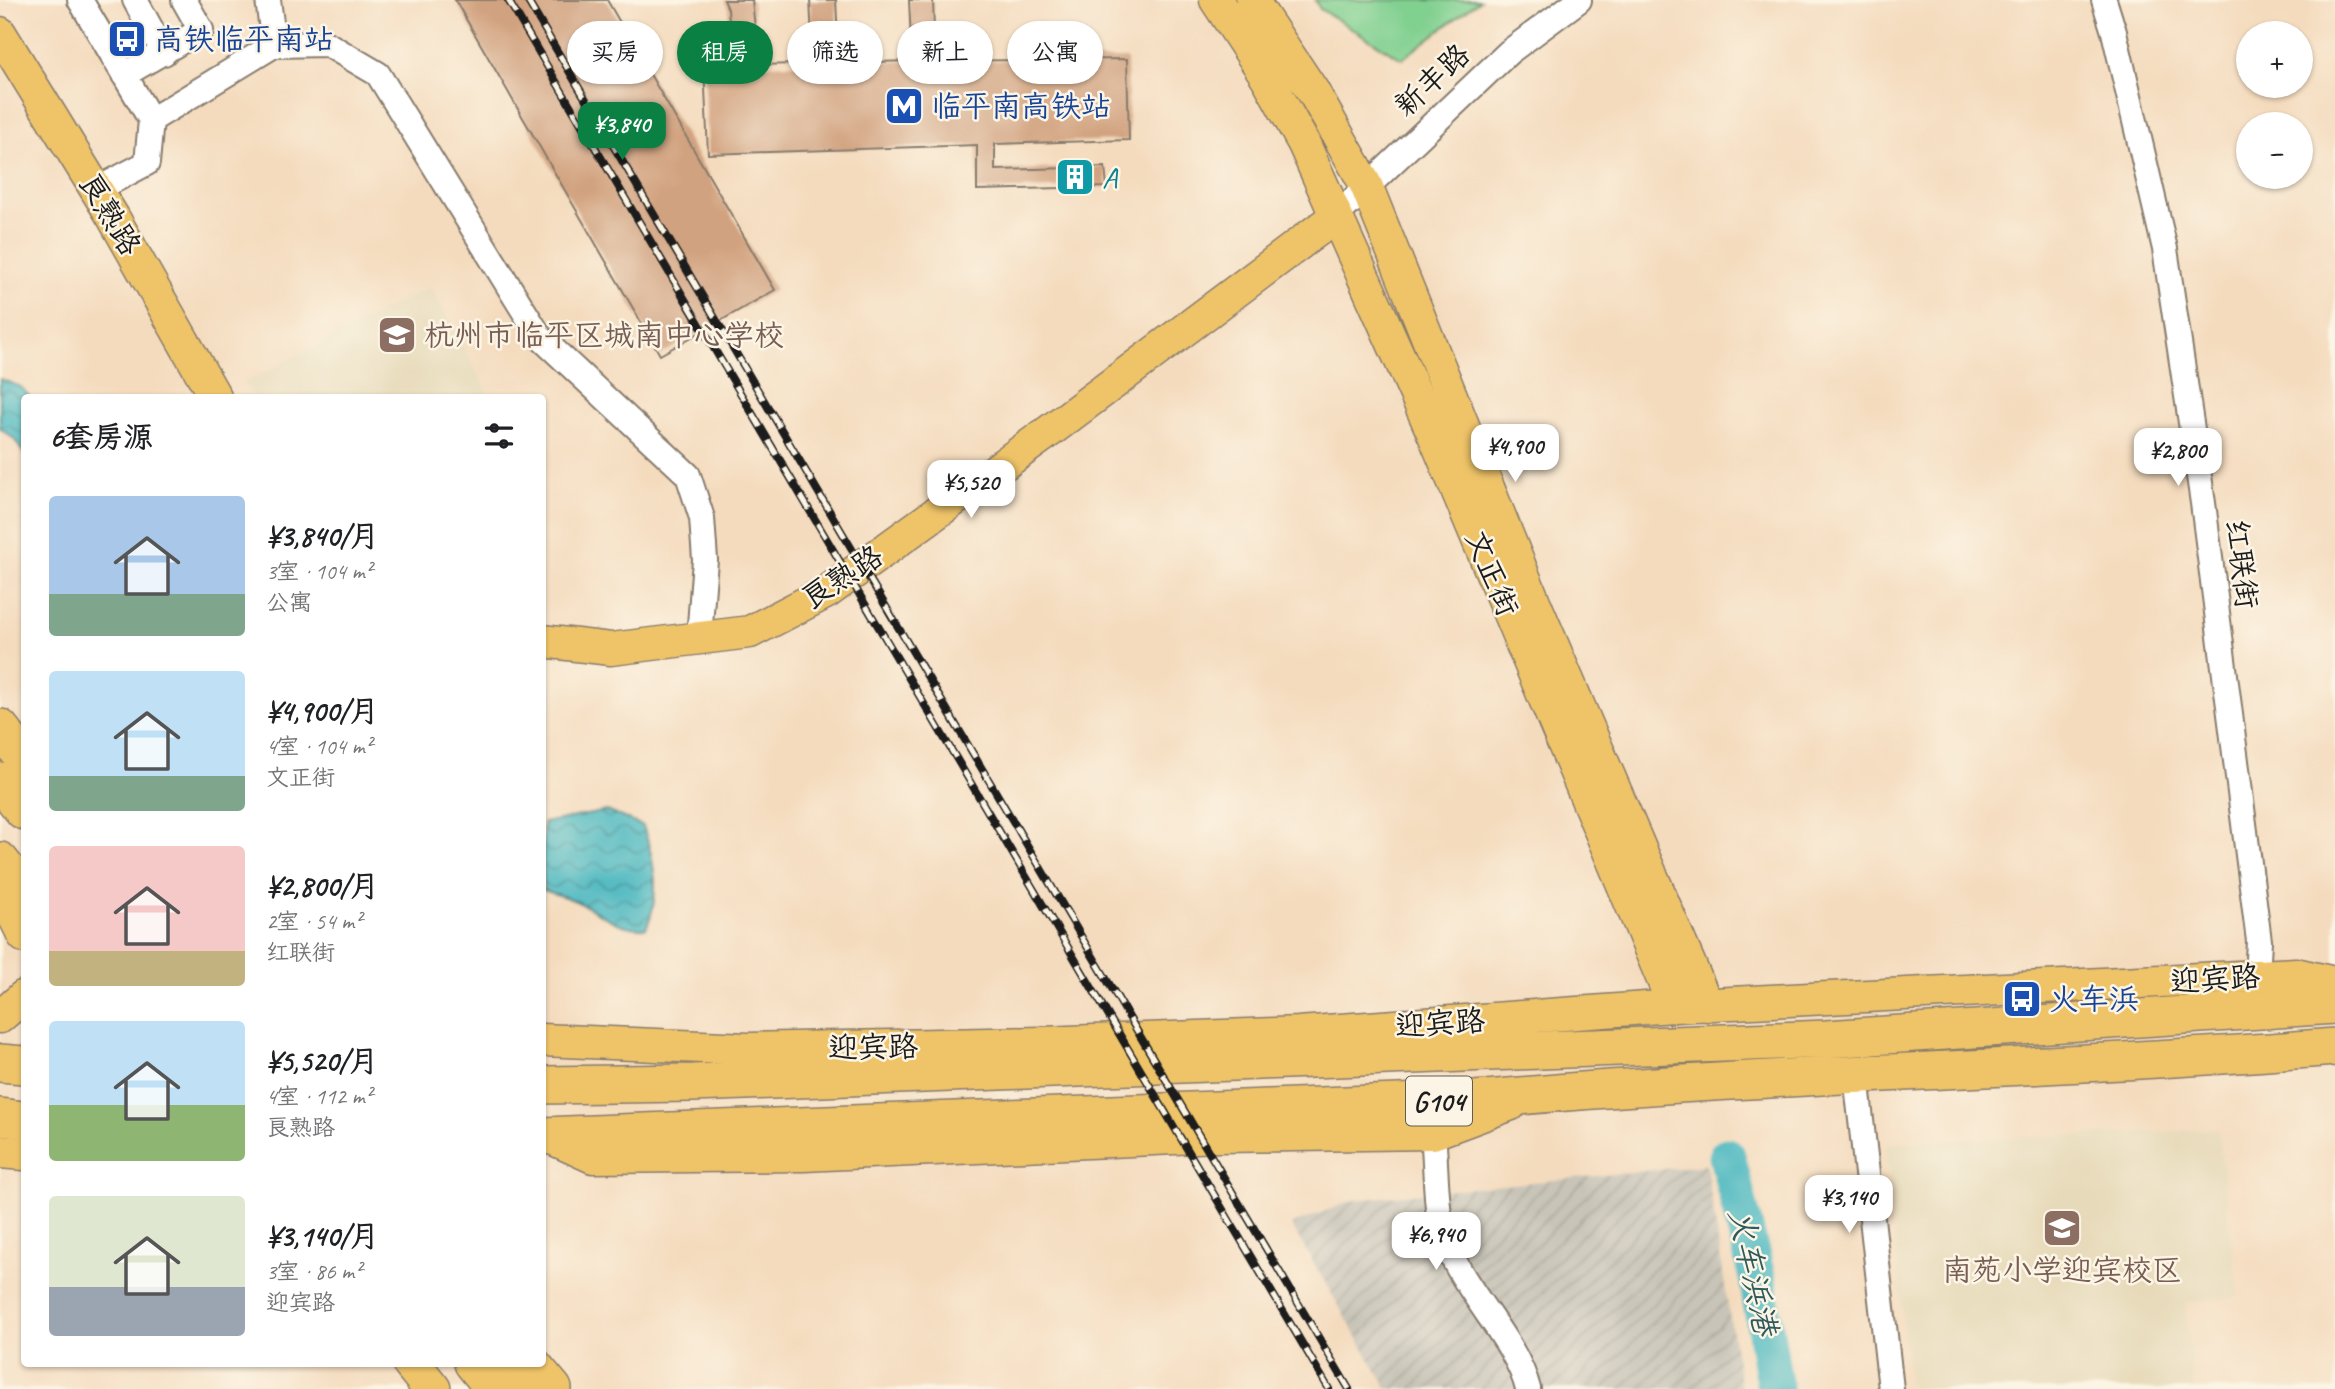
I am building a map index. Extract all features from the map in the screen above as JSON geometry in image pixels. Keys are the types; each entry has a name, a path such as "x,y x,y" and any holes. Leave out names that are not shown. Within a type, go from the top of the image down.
{"highway":[{"path":"0,728 21,754"},
{"path":"0,781 21,807"},
{"path":"0,861 21,887"},
{"name":"迎宾路","path":"546,1085 748,1081 1826,1039 2335,1005"},
{"name":"G104","path":"546,1137 1049,1114 1475,1100 1621,1086 2192,1059 2335,1047"},
{"path":"0,1063 21,1065"},
{"path":"0,1117 21,1120"},
{"path":"391,1367 405,1389"},
{"path":"414,1367 432,1389"},
{"path":"498,1368 553,1389"}],"main road":[{"name":"文正街","path":"1216,0 1268,79 1304,145 1434,435 1674,1006"},
{"name":"文正街","path":"1252,0 1314,93 1366,185 1530,591 1707,1005"},
{"name":"良熟路","path":"0,33 96,190 213,394"},
{"name":"良熟路","path":"546,641 611,649 750,632 827,592 1051,430 1335,217"},
{"path":"0,756 21,782"},
{"path":"0,887 21,912"},
{"path":"0,887 21,930"},
{"name":"迎宾路","path":"546,1040 748,1049 1042,1043 1298,1033 1674,1006 2296,974 2335,983"},
{"path":"0,1017 21,999"},
{"path":"546,1138 593,1157 804,1155 1218,1136 1433,1133 1538,1094"},
{"path":"0,1152 21,1154"},
{"path":"393,1367 412,1389"},
{"path":"498,1368 518,1389"}],"street":[{"path":"80,0 151,120 147,163 96,190"},
{"path":"135,0 164,53"},
{"path":"124,75 201,30 184,0"},
{"path":"268,0 274,46"},
{"name":"新丰路","path":"1335,217 1509,52 1579,0"},
{"name":"红联街","path":"2104,0 2165,249 2203,503 2259,941 2257,976"},
{"path":"151,120 274,46 327,44 378,74 540,337 688,475 702,518 705,560 699,638"},
{"path":"1856,1075 1891,1389"},
{"path":"1433,1133 1443,1234 1478,1304 1523,1370 1528,1389"}],"shaded area":[{"name":"杭州市临平区城南中心学校","path":"430,286 489,394 251,394 244,383"},
{"name":"南苑小学迎宾校区","path":"2218,1129 2239,1297 2185,1303 2194,1389 1909,1389 1886,1143"},
{"path":"1706,1165 1741,1389 1388,1389 1291,1225 1354,1200"}],"green space":[{"path":"1315,0 1480,0 1402,59 1320,9"}],"water":[{"path":"0,379 21,387 27,394 21,394 21,450 14,439 0,428"},
{"path":"607,811 643,826 655,877 654,903 646,928 619,924 575,901 546,891 546,822"}],"building":[{"path":"455,0 607,0 619,21 567,21 567,84 656,84 775,290 660,355"},
{"name":"临平南高铁站","path":"724,0 752,0 754,21 729,21"},
{"path":"810,0 836,0 837,21 811,21"},
{"name":"临平南高铁站","path":"909,0 933,0 934,21 910,21"},
{"name":"临平南高铁站","path":"1103,59 1127,59 1129,140 995,144 995,170 1105,167 1107,187 977,190 977,145 708,154 705,84 773,84 773,65 787,64 787,84 883,84 883,62 897,61 897,84 993,84 993,60 1007,60 1007,84 1103,84"}],"waterway":[{"name":"火车浜港","path":"1727,1156 1757,1277 1775,1389"}],"railway":[{"path":"508,0 1329,1389"},
{"path":"527,0 1349,1389"}],"place":[{"name":"高铁临平南站","path":"127,39"},
{"name":"临平南高铁站","path":"904,106"},
{"name":"A","path":"1075,177"},
{"name":"杭州市临平区城南中心学校","path":"397,335"},
{"name":"火车浜","path":"2022,999"},
{"name":"南苑小学迎宾校区","path":"2062,1228"}]}
